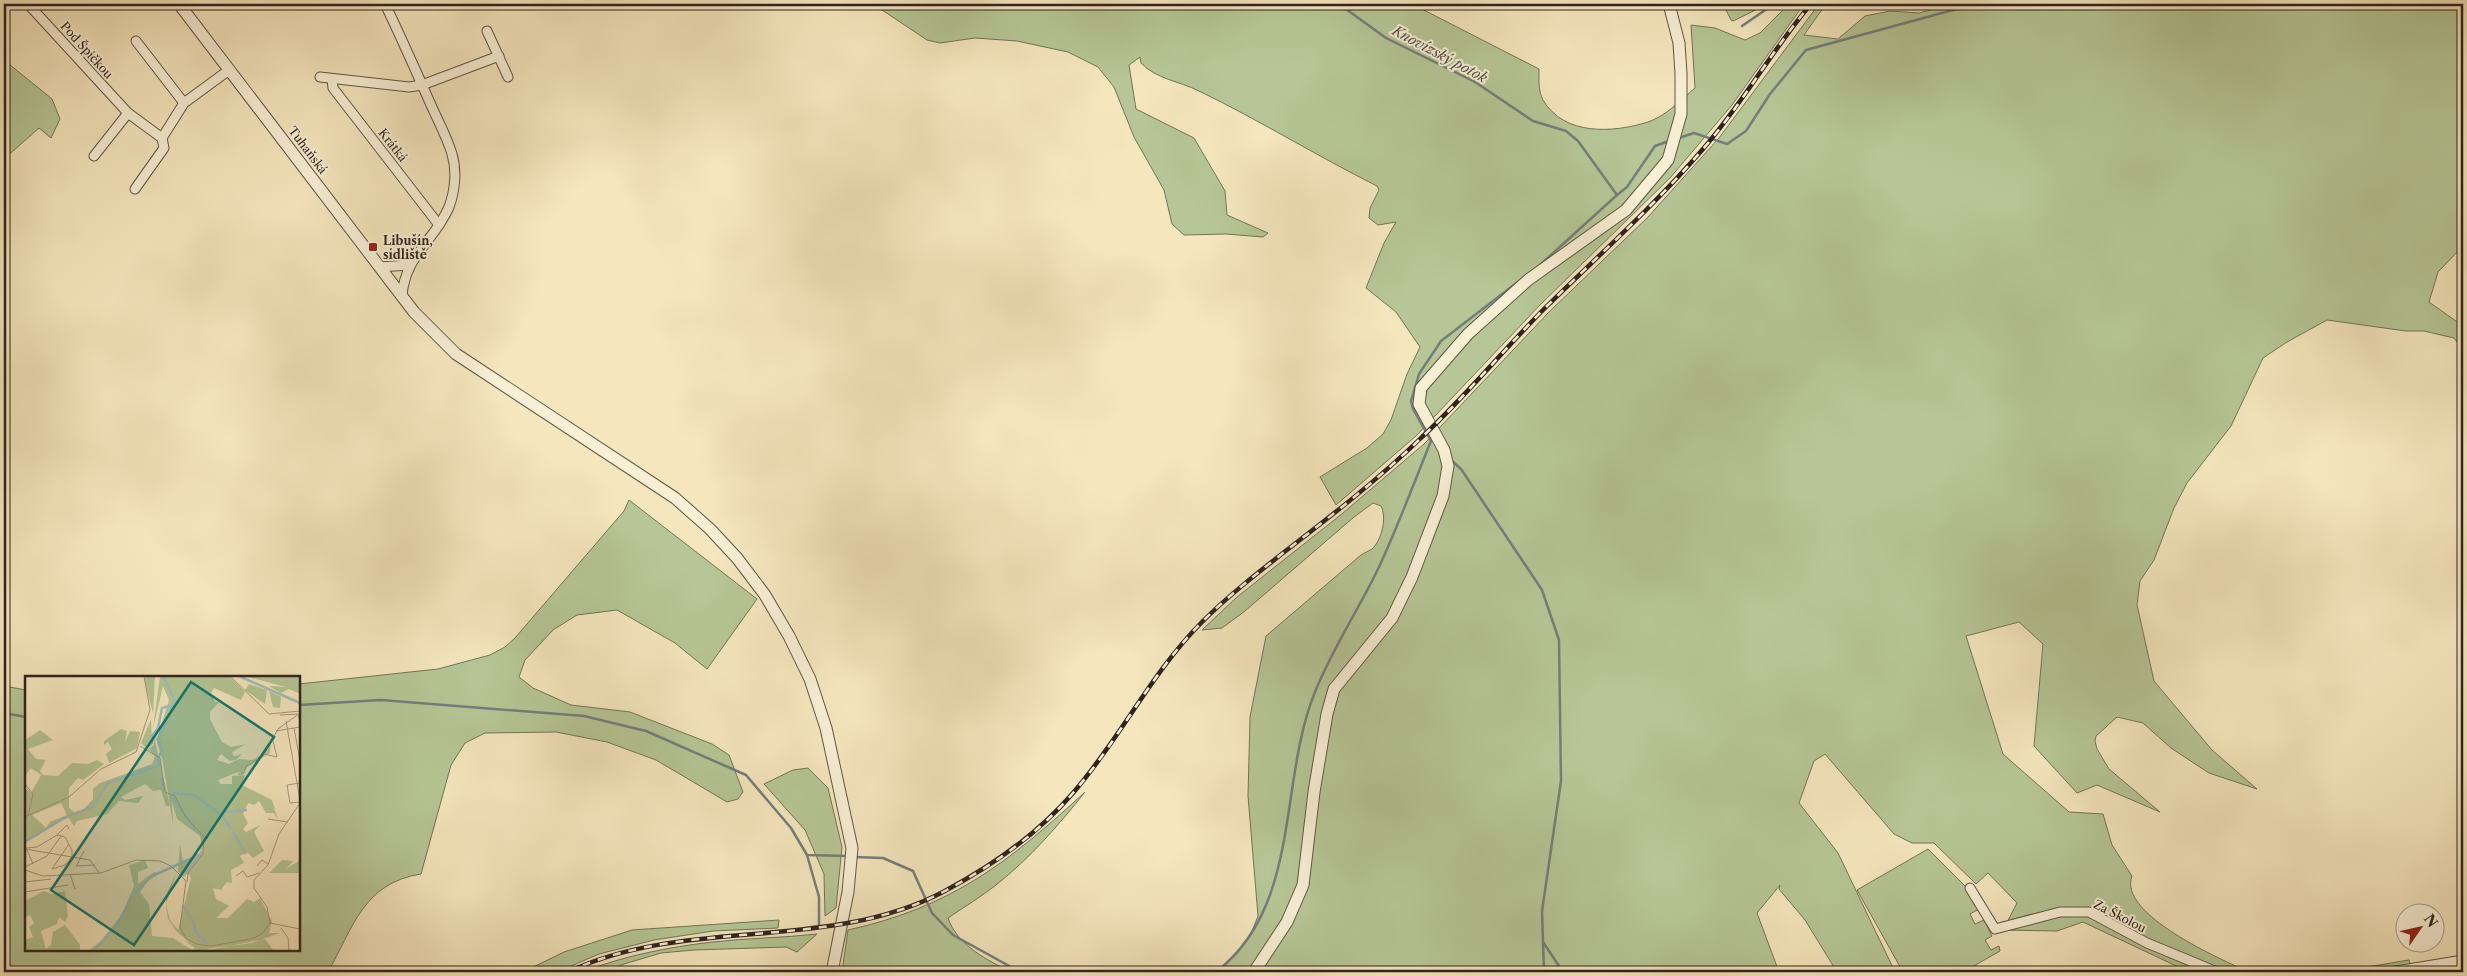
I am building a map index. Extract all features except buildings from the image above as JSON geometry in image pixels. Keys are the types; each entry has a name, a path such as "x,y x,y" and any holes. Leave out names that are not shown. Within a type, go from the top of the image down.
{"street":[{"name":"Pod Špičkou","path":"28,4 128,113 162,138"},
{"name":"Tuhaňská","path":"180,4 414,312 456,354 675,498 710,529 765,595 789,636 810,679 826,728 852,848 848,892 832,972"},
{"path":"385,4 449,148 454,168 453,194 439,225 409,265 404,279 402,296"},
{"path":"1254,972 1288,922 1303,885 1314,792 1327,714 1334,688 1392,618 1412,577 1443,496 1448,466 1444,450 1419,404 1421,388 1468,334 1528,280 1626,210 1668,160 1678,128 1681,94 1679,43 1669,4"},
{"path":"488,31 508,77"},
{"path":"136,41 184,103"},
{"path":"320,77 409,87 422,85 499,56"},
{"path":"135,189 164,148 162,138 184,103 230,70"},
{"name":"Krátká","path":"332,78 333,88 439,225"},
{"path":"94,156 128,113"},
{"path":"380,268 409,265"},
{"name":"Za Školou","path":"1970,888 1995,929 2060,912 2089,912 2147,943 2217,972"},
{"path":"2390,972 2462,960 2460,972"}],"green space":[{"path":"873,4 1412,4 1539,69 1541,96 1552,112 1563,120 1576,126 1590,129 1605,129 1634,126 1655,119 1673,107 1695,88 1691,25 1715,28 1745,40 1760,33 1789,4 1804,4 1732,105 1670,178 1541,304 1416,436 1336,505 1320,477 1367,448 1383,434 1391,420 1407,374 1420,347 1396,312 1366,288 1384,243 1396,222 1378,225 1369,218 1370,208 1379,190 1377,186 1221,102 1154,73 1141,63 1140,57 1129,65 1136,109 1194,138 1225,191 1227,215 1268,233 1263,237 1226,234 1184,235 1172,224 1164,190 1134,137 1114,87 1098,67 1068,52 1017,41 975,38 940,43 927,40"},
{"path":"1723,4 1768,4 1733,21"},
{"path":"1819,4 1826,4 1804,35 1838,39 1865,16 1890,11 1919,13 1953,4 2463,4 2463,246 2438,272 2429,302 2463,326 2463,350 2454,338 2424,331 2406,331 2327,320 2287,342 2263,358 2231,426 2187,483 2174,508 2154,560 2140,581 2137,605 2154,681 2212,750 2257,789 2209,773 2171,748 2143,723 2117,717 2096,736 2097,749 2109,769 2160,812 2097,785 2077,793 2034,746 2043,644 2019,622 1966,636 2003,754 2069,812 2103,814 2112,845 2132,876 2132,891 2140,905 2155,920 2196,946 2249,972 2189,972 2083,922 2057,931 2003,930 2017,903 1988,873 1976,884 1934,843 1912,843 1894,834 1825,754 1814,761 1799,803 1838,853 1895,972 1837,972 1805,920 1779,889 1780,885 1757,913 1779,972 1216,972 1240,950 1250,936 1258,916 1248,796 1250,717 1266,636 1361,555 1376,545 1381,534 1384,516 1381,506 1373,503 1354,517 1245,611 1222,628 1202,630 1237,597 1343,513 1424,444 1549,312 1648,217 1719,138"},
{"path":"4,60 52,99 60,119 51,138 39,128 4,159"},
{"path":"629,500 757,599 707,669 675,643 617,610 577,615 553,630 525,660 519,677 533,688 571,705 630,712 712,744 729,755 743,792 738,799 727,802 656,760 607,742 556,732 485,733 465,743 451,765 421,874 401,879 373,897 353,924 328,972 4,972 4,686 25,690 25,951 300,951 300,684 438,669 490,655 505,647 515,638 624,511"},
{"path":"808,768 828,788 842,847 836,908 825,916 824,874 805,830 764,784 793,770"},
{"path":"1085,792 1032,853 990,889 948,918 958,936 974,951 1012,972 842,972 848,930 918,909 949,895 977,879 1031,840"},
{"path":"1928,849 1969,890 1979,909 1970,914 1975,924 1984,920 1992,936 1985,940 1991,950 1999,946 2000,951 1963,972 1903,972 1857,890"},
{"path":"779,920 778,928 713,931 654,940 599,954 557,972 523,972 564,952 632,930"},
{"path":"817,934 797,952 786,947 661,953 605,972 582,972 630,957 679,947 726,941"},
{"path":"2409,960 2412,972 2337,972"}],"waterway":[{"name":"Knovízský potok","path":"1339,4 1386,38 1475,82 1533,121 1566,131 1578,141 1617,195 1627,187 1655,146 1669,141"},
{"path":"1742,26 1774,4"},
{"name":"Knovízský potok","path":"1679,138 1694,133 1727,144 1746,131 1770,94 1806,50 1953,10 1991,4"},
{"path":"1541,264 1617,195"},
{"path":"1216,972 1243,945 1263,913 1275,878 1284,841 1296,764 1304,727 1315,692 1329,660 1379,567 1431,441 1413,409 1411,401 1419,374 1441,341 1519,281"},
{"path":"1450,459 1461,469 1542,590 1559,640 1561,781 1542,911 1544,972"},
{"path":"300,705 381,700 584,716 646,731 746,775 791,828 807,855 848,856"},
{"path":"4,713 25,717"},
{"path":"807,855 819,897 819,926"},
{"path":"854,857 883,858 913,871 932,913 953,935 1020,972"},
{"path":"1543,942 1563,972"}],"railway":[{"path":"568,972 613,955 660,944 804,929 852,922 898,911 943,892 996,860 1029,836 1059,808 1090,772 1151,684 1202,622 1241,586 1354,497 1406,453 1547,306 1685,170 1718,131 1811,4"}],"place":[{"name":"Libušín, sídliště","path":"373,247"}]}
